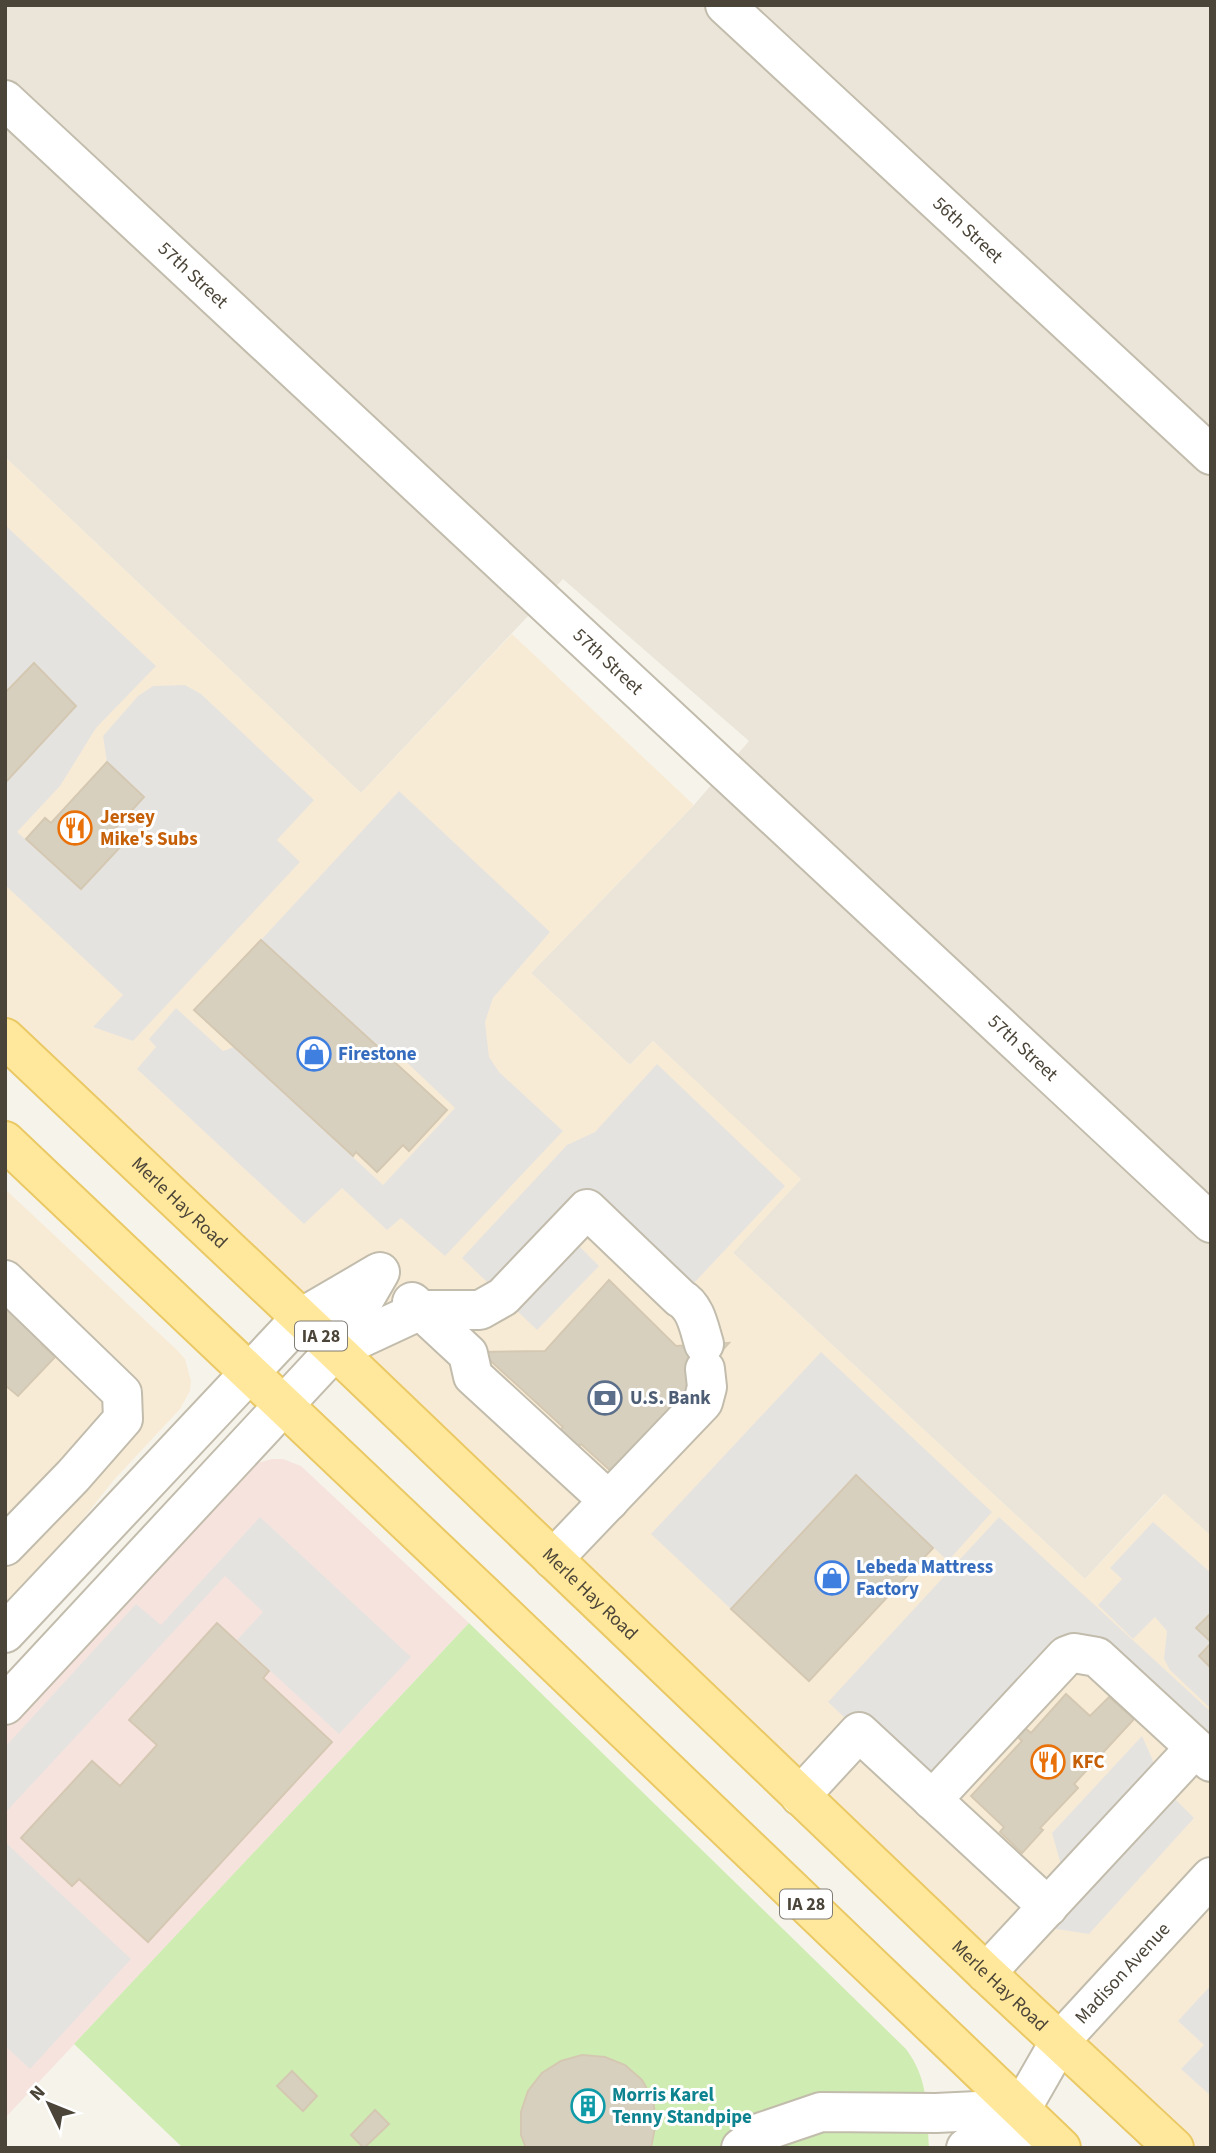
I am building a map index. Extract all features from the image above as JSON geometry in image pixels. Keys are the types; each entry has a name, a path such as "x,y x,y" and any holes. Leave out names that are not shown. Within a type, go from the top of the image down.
{"main road":[{"name":"Merle Hay Road","path":"5,1038 986,1973 1174,2148"},
{"name":"IA 28","path":"5,1141 1061,2148"}],"street":[{"name":"56th Street","path":"725,5 1211,455"},
{"name":"57th Street","path":"5,100 1211,1223"},
{"path":"335,1350 421,1310 480,1310 503,1297 587,1209 680,1298 688,1302 696,1317 705,1357 707,1387 704,1402 553,1559"},
{"path":"5,1633 301,1318 380,1272"},
{"path":"380,1272 468,1354 473,1376 609,1501"},
{"path":"5,1705 335,1350 380,1272"},
{"path":"5,1280 122,1393 123,1419 73,1476 5,1546"},
{"path":"932,1800 1066,1656 1074,1653 1097,1657 1203,1755 1048,1907 986,1973"},
{"path":"800,1796 859,1732 1048,1907"},
{"name":"Madison Avenue","path":"1021,2109 1060,2041 1211,1877"},
{"path":"741,2148 762,2132 821,2112 936,2113 1021,2109"},
{"path":"967,2148 1021,2109"},
{"path":"1020,2148 1021,2109"}],"shaded area":[{"path":"5,5 1211,5 1211,1536 1164,1494 1085,1579 732,1252 800,1180 653,1041 630,1065 531,973 694,805 749,741 563,579 361,793 5,457"},
{"path":"5,457 361,793 512,634 694,805 531,973 630,1065 653,1041 801,1179 733,1253 1085,1579 1165,1494 1211,1536 1211,2148 1174,2148 5,1038"},
{"path":"5,525 156,666 96,728 60,786 17,832 80,889 123,844 111,833 144,797 107,762 103,736 138,696 153,686 185,685 201,694 314,800 277,840 300,862 133,1041 93,1027 123,995 5,885 5,783 76,706 34,664 5,693"},
{"path":"399,791 550,932 493,998 485,1022 489,1057 499,1072 563,1131 445,1256 401,1218 387,1230 342,1188 304,1224 137,1069 156,1047 149,1039 176,1008 223,1051 234,1047 383,1185 455,1108 400,1056 394,1062 261,940"},
{"path":"657,1064 785,1186 680,1298 587,1209 565,1232 599,1266 537,1330 462,1258 567,1145 595,1132"},
{"path":"5,1189 178,1351 185,1359 191,1381 190,1391 180,1409 113,1481 56,1553 5,1606"},
{"path":"821,1352 992,1512 948,1561 856,1476 731,1609 651,1534"},
{"path":"283,1459 301,1466 469,1623 6,2117 5,1724 246,1471 258,1463"},
{"path":"260,1517 411,1657 339,1734 237,1640 263,1612 225,1576 5,1813 5,1747 136,1604 161,1625"},
{"path":"999,1517 1211,1712 1211,1756 1174,1798 1194,1818 1089,1934 1030,1925 1067,1886 1052,1833 1142,1736 1155,1765 1181,1735 1086,1655 932,1800 828,1702"},
{"path":"1153,1522 1211,1573 1211,1613 1196,1628 1211,1642 1199,1656 1211,1668 1211,1709 1170,1670 1164,1659 1167,1631 1155,1617 1133,1639 1098,1605 1122,1579 1110,1568"},
{"path":"5,1842 131,1959 30,2069 5,2046"},
{"path":"1211,1985 1211,2096 1181,2069 1204,2045 1178,2021"}],"green space":[{"path":"469,1623 906,2049 914,2060 923,2084 929,2148 183,2148 74,2044"}],"building":[{"path":"34,663 76,706 5,783 5,693"},
{"name":"Jersey Mike's Subs","path":"107,762 144,797 111,833 123,844 81,889 26,839 45,818 51,823"},
{"name":"Firestone","path":"261,940 447,1110 409,1151 403,1145 377,1172 356,1152 353,1156 194,1010"},
{"name":"U.S. Bank","path":"609,1280 676,1346 729,1343 612,1472 581,1444 565,1459 547,1443 563,1427 481,1352 545,1351"},
{"path":"5,1292 50,1334 41,1344 55,1357 18,1396 5,1385"},
{"name":"Lebeda Mattress Factory","path":"856,1475 933,1548 809,1681 731,1609"},
{"path":"1211,1613 1211,1642 1196,1628"},
{"path":"217,1623 269,1671 263,1678 332,1742 148,1942 79,1879 72,1886 21,1838 92,1761 120,1786 157,1745 129,1720"},
{"path":"1211,1643 1211,1668 1199,1656"},
{"name":"KFC","path":"1066,1694 1090,1716 1109,1697 1134,1719 1074,1784 1078,1788 1040,1828 1043,1830 1022,1853 1000,1832 1004,1827 971,1796 1022,1741 1016,1735 1024,1727 1031,1733"},
{"name":"Morris Karel Tenny Standpipe","path":"582,2055 605,2057 625,2065 642,2080 653,2100 656,2122 651,2148 526,2148 521,2135 521,2112 528,2091 542,2073 561,2061"},
{"path":"292,2071 317,2096 303,2111 277,2086"},
{"path":"375,2110 389,2124 364,2148 351,2135"}],"place":[{"name":"Jersey Mike's Subs","path":"75,828"},
{"name":"Firestone","path":"314,1054"},
{"name":"U.S. Bank","path":"605,1398"},
{"name":"Lebeda Mattress Factory","path":"832,1578"},
{"name":"KFC","path":"1048,1762"},
{"name":"Morris Karel Tenny Standpipe","path":"588,2106"}]}
